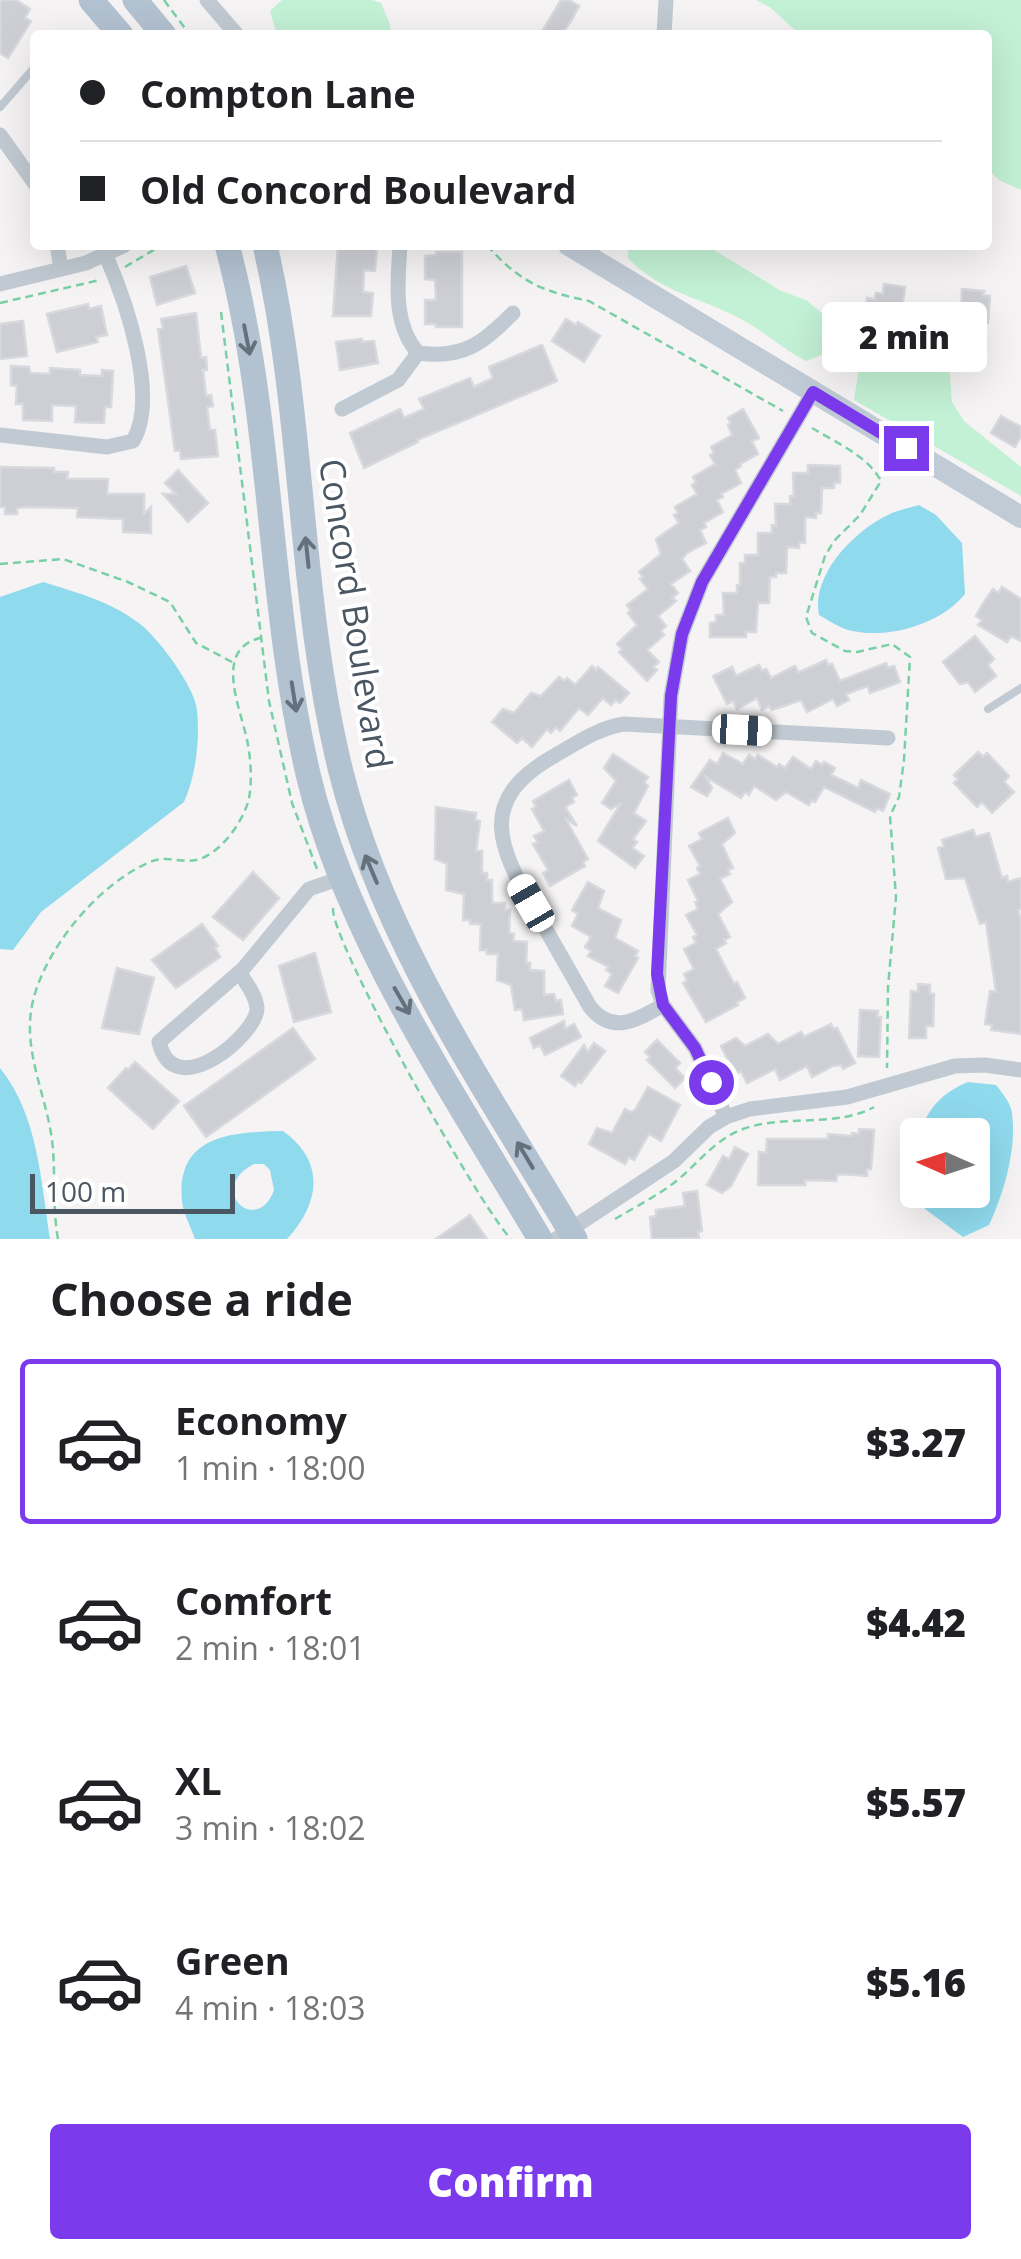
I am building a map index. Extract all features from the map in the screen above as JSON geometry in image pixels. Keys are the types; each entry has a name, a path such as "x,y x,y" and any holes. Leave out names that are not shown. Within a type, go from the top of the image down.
{"main road":[{"path":"91,0 117,30"},
{"path":"135,0 160,30"},
{"name":"Concord Boulevard","path":"228,250 257,396 295,706 310,780 340,878 390,980 540,1239"},
{"name":"Concord Boulevard","path":"266,250 275,289 324,690 341,772 365,854 404,945 446,1024 577,1232"}],"street":[{"path":"207,0 233,30"},
{"path":"664,30 666,0"},
{"path":"0,136 30,177"},
{"path":"57,250 61,269"},
{"path":"0,284 116,250"},
{"path":"400,250 397,294 406,339 418,353 446,357 487,339 514,313"},
{"path":"584,250 1021,518"},
{"path":"0,434 107,447 133,441 142,426 139,358 125,300 106,256"},
{"path":"342,409 398,380 418,353"},
{"path":"726,1117 695,1048 663,1005 657,974 670,726 678,652 702,582 813,392"},
{"path":"663,1005 623,1024 610,1023 594,1012 504,854 501,822 510,795 526,773 614,725 888,738"},
{"path":"240,973 257,1007 254,1024 194,1069 173,1067 163,1059 159,1042 240,973 309,890 340,878"},
{"path":"577,1232 674,1161 726,1117 750,1109 822,1102 955,1066 1021,1070"}],"lane":[{"path":"0,107 30,72"},
{"path":"988,708 1021,688"}],"path":[{"path":"164,0 186,30"},
{"path":"0,302 91,284 153,250"},
{"path":"491,250 521,279 590,301 798,419 859,456 879,475 881,481 860,515 825,556 809,601 808,626 812,633 846,651 892,644 910,657 904,760 899,797 890,816 896,897 880,1089 874,1108 734,1132 675,1182 577,1232"},
{"path":"0,564 63,559 128,582 170,602 196,643 234,664"},
{"path":"58,1239 52,1138 31,1046 34,998 40,981 86,908 114,882 160,858 196,860 208,855 242,817 248,800 250,768 235,694 234,664 244,644 261,638"}],"green space":[{"path":"282,0 372,0 381,3 391,30 276,30 270,11"},
{"path":"756,0 1021,0 1021,190 992,173 992,30 795,30"},
{"path":"628,250 714,250 781,291 806,300 823,314 822,355 806,361 739,318 666,286 628,258"},
{"path":"920,331 947,337 952,402 964,421 1021,467 1021,496 854,400 860,362 887,337"}],"water":[{"path":"919,505 936,515 962,543 965,594 927,622 895,631 848,630 819,615 818,600 828,570 849,543 875,522"},
{"path":"43,582 115,608 154,637 195,700 196,757 184,802 41,912 13,950 0,949 0,597"},
{"path":"0,1068 13,1086 30,1127 50,1239 0,1239"},
{"path":"968,1082 996,1085 1011,1109 1013,1127 1004,1185 989,1225 963,1237 925,1208 990,1208 990,1118 926,1118 950,1091"},
{"path":"283,1131 306,1156 314,1183 306,1211 287,1239 195,1239 182,1201 188,1162 198,1150 227,1136","holes":["254,1164 264,1164 270,1170 274,1190 266,1203 257,1209 247,1209 234,1196 234,1185 240,1174"]}],"building":[{"path":"0,0 16,0 30,9 25,18 31,21 8,58 0,53"},
{"path":"561,0 579,6 565,30 543,30"},
{"path":"338,250 377,250 375,271 364,270 363,292 373,293 371,316 333,316"},
{"path":"462,252 462,327 425,324 425,300 436,300 435,280 425,279 425,256"},
{"path":"186,266 195,293 157,305 150,277"},
{"path":"884,284 905,287 901,318 865,314 867,298 883,294"},
{"path":"962,289 984,291 983,295 990,296 988,323 961,321"},
{"path":"88,304 89,309 101,306 107,335 96,337 98,342 57,352 47,314"},
{"path":"196,313 201,358 206,357 206,396 211,395 213,406 207,407 210,430 215,430 218,456 181,459 180,450 175,451 158,329 163,328 161,319"},
{"path":"566,319 600,336 584,362 552,341"},
{"path":"23,321 27,356 0,359 0,324"},
{"path":"374,341 378,363 340,370 336,342"},
{"path":"542,345 557,381 417,440 364,468 350,433 400,409 404,418 424,409 419,399 470,378 474,387 493,378 489,367"},
{"path":"11,366 29,367 30,373 50,374 50,368 80,370 80,375 102,376 102,370 113,371 111,407 105,407 104,423 75,422 76,406 52,405 52,421 23,420 23,404 16,404 17,386 11,385"},
{"path":"743,409 759,438 752,441 758,454 740,464 735,470 741,483 717,500 723,512 704,523 706,527 700,530 706,543 682,559 690,571 671,584 678,593 672,598 676,601 658,616 666,626 661,631 664,635 647,650 659,662 647,681 619,652 622,649 617,644 637,625 627,605 648,589 639,572 661,554 656,539 679,523 675,507 697,494 693,477 715,464 711,447 732,435 728,418"},
{"path":"1001,416 1021,427 1015,447 991,433"},
{"path":"808,465 840,466 840,483 834,483 834,488 822,488 821,513 816,513 816,518 805,517 805,543 799,542 799,548 787,547 786,573 770,577 769,603 758,603 756,632 746,632 746,637 710,637 710,623 716,622 716,615 724,615 723,593 737,593 740,563 745,563 745,555 758,555 758,533 772,533 772,525 776,526 775,504 790,504 790,496 794,496 793,473 808,473"},
{"path":"0,467 54,468 54,472 68,472 67,479 108,479 107,494 144,494 144,514 151,507 151,533 123,532 123,519 77,517 78,508 25,507 17,508 17,514 5,514 5,507 0,507"},
{"path":"178,470 208,503 188,522 163,494 176,494 165,483"},
{"path":"1002,587 1021,599 1021,641 1011,636 1007,642 978,625 982,620 976,616 982,605 993,589 998,593"},
{"path":"975,636 994,659 988,665 996,676 975,692 968,682 960,684 943,662"},
{"path":"826,660 840,681 886,663 888,668 894,666 900,682 870,693 868,686 846,694 849,700 837,706 833,699 807,712 801,700 762,710 757,698 737,709 733,701 727,704 713,676 732,667 736,676 759,665 771,678 795,666 798,672"},
{"path":"592,666 629,693 620,703 616,700 611,705 603,698 588,715 579,708 560,731 556,727 551,733 547,729 532,747 522,738 517,743 492,722 503,709 514,713 531,693 541,696 559,677 575,685"},
{"path":"978,752 983,757 987,753 1009,776 1004,782 1014,792 992,813 982,802 977,807 954,783 958,779 954,775"},
{"path":"723,753 743,764 749,755 755,759 758,755 785,768 793,757 811,769 816,761 822,765 824,762 835,768 831,775 858,788 861,780 890,794 883,811 877,808 875,812 824,787 809,805 786,792 776,800 754,786 749,795 745,792 741,798 706,777 712,788 707,796 691,787 710,760 717,764"},
{"path":"613,754 648,777 644,783 648,786 634,813 646,821 633,839 637,842 632,848 644,856 635,868 598,841 621,803 611,809 602,803 616,781 604,768"},
{"path":"569,780 577,795 565,807 577,826 565,818 588,859 583,862 585,866 550,886 543,873 548,870 533,844 538,842 534,836 544,831 532,809 536,807 533,801"},
{"path":"436,807 476,813 475,820 480,821 476,851 482,851 482,873 492,880 492,903 505,903 505,910 510,910 509,933 514,934 513,941 527,942 526,963 530,963 530,970 544,971 544,995 554,994 556,1001 561,1000 563,1014 524,1020 522,1009 515,1010 511,985 497,980 498,954 480,950 481,924 463,920 464,894 446,890 447,864 435,859"},
{"path":"728,818 735,833 722,844 733,868 720,879 732,902 718,914 730,937 716,949 745,998 706,1022 683,983 687,981 684,974 694,969 684,949 696,943 693,937 697,935 686,915 698,909 688,880 700,874 689,846 702,839 699,833"},
{"path":"973,830 976,837 989,833 1002,878 1007,876 1008,882 1021,878 1021,1034 991,1030 992,1025 985,1024 990,991 996,992 986,922 980,924 965,878 946,879 938,848 944,846 942,840"},
{"path":"253,872 279,898 243,940 213,917"},
{"path":"588,882 604,891 598,908 621,920 615,938 638,951 638,958 618,993 605,986 612,974 606,970 608,967 588,956 591,951 585,947 591,937 572,926 578,914 572,910"},
{"path":"202,924 218,946 215,948 220,957 176,988 152,960"},
{"path":"315,953 331,1012 294,1022 279,966"},
{"path":"117,968 154,978 139,1034 102,1028"},
{"path":"918,984 930,985 930,994 934,994 933,1026 926,1026 926,1038 909,1038 911,991 918,992"},
{"path":"860,1010 878,1011 877,1017 881,1017 879,1057 858,1056"},
{"path":"564,1021 565,1029 574,1024 581,1037 545,1055 540,1045 534,1048 530,1038"},
{"path":"831,1024 833,1029 837,1028 855,1063 843,1069 841,1065 833,1066 812,1077 807,1066 780,1080 775,1069 747,1083 741,1071 735,1074 721,1046 736,1038 745,1046 768,1034 778,1044 801,1032 804,1037"},
{"path":"293,1028 315,1059 206,1137 184,1106"},
{"path":"657,1040 680,1063 675,1068 685,1078 675,1088 647,1060 650,1057 645,1052"},
{"path":"594,1043 605,1051 575,1086 561,1076 584,1045 588,1052"},
{"path":"135,1062 179,1101 153,1129 108,1088"},
{"path":"648,1087 680,1105 661,1141 649,1134 634,1160 629,1157 625,1164 589,1144 597,1128 612,1133 625,1109 635,1110"},
{"path":"859,1129 874,1130 867,1176 840,1174 836,1181 758,1185 759,1152 766,1153 767,1139 828,1139 828,1134 859,1134"},
{"path":"735,1147 748,1154 731,1186 722,1193 707,1185 723,1156 729,1159"},
{"path":"697,1191 702,1231 698,1232 699,1238 652,1239 650,1217 656,1216 656,1210 685,1206 683,1193"},
{"path":"470,1215 487,1239 436,1239"}],"route":[{"path":"711,1082 695,1048 663,1005 658,990 671,696 682,634 702,582 813,392 906,448"}]}
